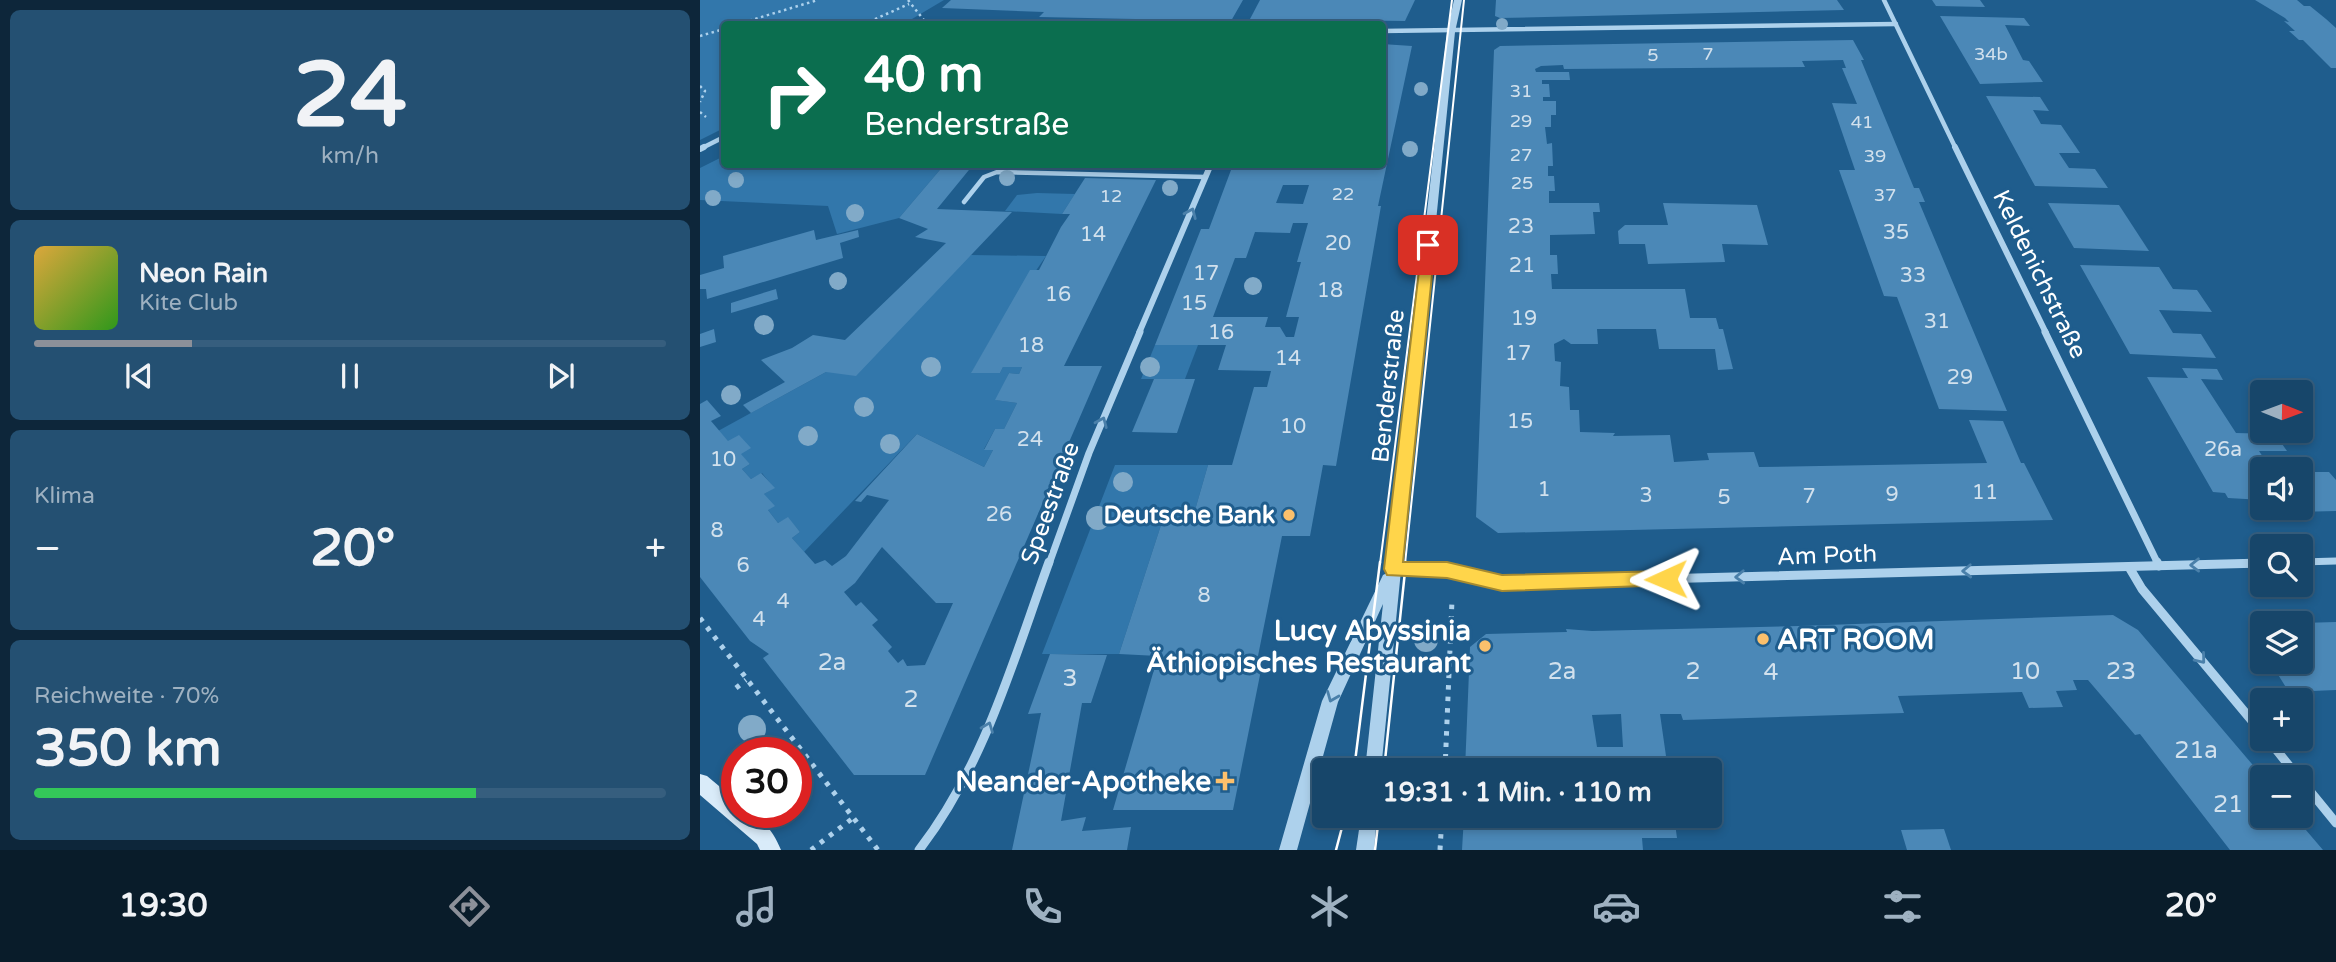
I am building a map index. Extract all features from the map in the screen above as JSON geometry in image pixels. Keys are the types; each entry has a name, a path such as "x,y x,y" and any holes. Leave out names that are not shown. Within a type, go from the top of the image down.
{"main road":[{"path":"700,783 764,837 771,850"}],"street":[{"name":"Benderstraße","path":"1374,758 1451,32 1458,0"},
{"name":"Keldenichstraße","path":"1884,0 2159,566"},
{"path":"1386,31 1896,24"},
{"path":"700,149 721,138"},
{"name":"Speestraße","path":"919,850 945,816 987,732 1089,453 1210,168"},
{"path":"2313,562 2336,561"},
{"name":"Am Poth","path":"1393,569 1447,570 1502,583 2250,563"},
{"path":"2129,567 2142,589 2250,718"},
{"name":"Benderstraße","path":"1288,850 1330,701 1393,569"},
{"path":"2277,751 2289,765"},
{"path":"2313,795 2336,823"},
{"path":"1365,850 1368,828"}],"lane":[{"path":"964,202 985,177 997,172 1206,177"}],"path":[{"path":"748,21 818,0"},
{"path":"870,21 908,2 924,21"},
{"path":"700,36 721,30"},
{"path":"700,86 705,91 700,102"},
{"path":"700,111 706,117"},
{"path":"1446,758 1453,624 1452,593 1447,570"},
{"path":"700,618 878,850"},
{"path":"736,688 747,680"},
{"path":"811,850 853,818"},
{"path":"1440,850 1441,828"}],"shaded area":[{"path":"700,0 944,0 912,21 721,21 721,130 700,140"},
{"path":"721,158 721,168 941,168 899,218 837,234 828,206 700,200 700,168"},
{"path":"1075,194 1062,214 1005,211 1017,195"},
{"path":"971,255 1046,256 1002,320 972,372 1000,373 1003,367 1022,367 1019,374 1009,373 996,400 1017,403 1004,429 995,429 984,449 993,450 984,467 917,434 804,552 792,538 800,532 788,518 778,523 768,510 764,494 774,488 762,473 751,479 742,469 750,464 718,431 826,372"},
{"path":"1155,345 1198,345 1185,379 1141,379"},
{"path":"1115,465 1208,465 1193,517 1173,517 1161,525 1119,654 1042,654"}],"building":[{"path":"951,0 1243,0 1231,21 1039,17 1044,12 942,8"},
{"path":"1260,0 1415,0 1405,21 1250,19"},
{"path":"1496,0 1837,0 1844,10 1500,18 1495,16"},
{"path":"1932,0 1980,0 1985,7 1936,6"},
{"path":"2255,0 2297,0 2304,6 2310,6 2326,19 2336,28 2336,68 2331,68 2303,40 2299,40 2289,31 2295,31 2284,21 2289,22 2285,18"},
{"path":"1940,16 2024,18 2030,26 2005,25 2023,60 2029,61 2043,82 1980,84"},
{"path":"1853,40 1864,60 1861,60 1914,188 1919,188 1925,202 1919,202 2007,411 1939,409 1897,297 1884,296 1839,170 1855,170 1832,103 1857,104 1842,68 1846,68 1843,60 1802,61 1805,67 1564,69 1563,65 1541,66 1535,69 1536,72 1569,72 1570,80 1542,80 1542,84 1549,84 1550,97 1543,97 1543,101 1556,101 1556,115 1551,115 1551,127 1545,127 1547,144 1552,143 1553,166 1548,166 1548,176 1554,176 1555,191 1549,191 1549,203 1599,203 1600,212 1593,212 1595,234 1550,235 1550,255 1557,255 1558,274 1551,274 1552,289 1685,289 1690,318 1716,318 1719,329 1723,329 1733,369 1718,370 1715,349 1659,349 1656,329 1597,329 1598,344 1571,344 1564,339 1554,344 1555,361 1561,362 1560,386 1569,387 1570,410 1579,410 1580,432 1615,433 1613,436 1670,435 1674,462 1709,460 1707,453 1754,452 1759,467 1987,463 1969,420 2003,421 2021,463 2024,463 2053,520 1498,533 1476,517 1494,50 1500,46"},
{"path":"1386,44 1412,46 1378,206 1381,206 1336,466 1323,465 1310,536 1282,536 1258,656 1264,655 1233,810 1113,810 1158,656 1119,654 1161,525 1173,517 1193,517 1208,465 1232,465 1254,387 1267,387 1271,371 1218,370 1226,345 1155,345 1201,229 1209,229 1231,170 1386,168","holes":["1283,185 1309,185 1303,204 1276,203","1293,223 1308,223 1286,317 1299,317 1294,337 1286,337 1280,327 1265,327 1268,317 1213,317 1235,258 1246,258 1255,232 1290,233"]},
{"path":"1986,96 2040,97 2049,111 2033,110 2041,124 2061,125 2080,153 2059,153 2069,168 2095,169 2108,188 2035,186"},
{"path":"941,168 971,168 937,209 1012,212 856,376 826,372 751,413 743,405 785,382 761,360 792,348 813,335 845,340 946,243 915,237 928,229 899,218"},
{"path":"1085,178 1156,180 1064,366 1102,366 925,775 854,775 763,658 769,654 750,641 700,577 700,404 707,400 721,416 711,421 728,441 739,435 751,448 741,454 750,464 742,469 751,479 761,473 775,488 764,494 775,506 768,510 778,523 788,517 800,532 792,538 815,564 825,560 832,566 846,556 889,500 867,495 861,502 855,501 917,434 984,467 993,450 984,450 995,429 1004,429 1017,403 995,400 1009,373 1019,374 1022,367 1003,367 1000,373 971,373 1030,270 1039,270 1070,214 1062,214","holes":["882,547 936,603 953,603 925,665 907,666 903,659 898,663 888,651 892,647 872,625 878,620 861,602 856,606 844,592 855,583"]},
{"path":"1663,203 1757,205 1768,245 1722,244 1725,262 1648,264 1645,244 1619,244 1618,231 1625,225 1668,225"},
{"path":"2048,203 2119,205 2149,251 2074,248"},
{"path":"814,230 816,240 858,230 859,237 840,243 843,258 707,299 706,289 700,289 700,275 724,268 723,256"},
{"path":"2080,265 2159,267 2173,289 2197,290 2212,312 2159,310 2173,333 2201,334 2216,358 2130,354"},
{"path":"776,289 778,299 731,313 731,303"},
{"path":"714,329 716,342 700,347 700,334"},
{"path":"2182,368 2217,369 2223,380 2201,379 2236,433 2250,433 2250,443 2281,443 2287,451 2259,451 2263,457 2250,457 2250,499 2228,498 2225,493 2213,492 2147,377 2188,378"},
{"path":"1154,379 1195,379 1177,433 1132,432"},
{"path":"2313,472 2329,472 2336,480 2336,511 2313,512"},
{"path":"2113,615 2138,630 2253,765 2250,765 2250,828 2304,828 2323,850 2230,850 2140,734 2135,735 2088,680 2073,680 2077,690 2056,691 2063,707 2029,708 2022,692 1898,696 1904,713 1683,720 1681,714 1660,714 1666,758 1465,758 1470,647 1486,634 1567,632 1566,629 1592,631","holes":["1621,714 1623,747 1597,747 1592,715"]},
{"path":"2336,622 2336,690 2286,688 2278,674 2313,674 2313,623"},
{"path":"1050,654 1107,655 1091,703 1082,703 1061,821 1086,817 1082,831 1131,827 1127,850 1012,850 1041,713 1028,714"},
{"path":"1463,828 1676,828 1677,838 1642,838 1643,850 1462,850"},
{"path":"1944,829 1951,850 1907,850 1901,830"}],"tram line":[{"path":"1380,564 1452,0"},
{"path":"1405,564 1464,0"},
{"path":"1356,758 1380,562"},
{"path":"1385,758 1406,562"},
{"path":"1336,850 1342,828"},
{"path":"1375,850 1378,828"}],"place":[{"name":"Deutsche Bank","path":"1289,515"},
{"name":"ART ROOM","path":"1763,639"},
{"name":"Lucy Abyssinia Äthiopisches Restaurant","path":"1485,646"},
{"name":"Neander-Apotheke","path":"1225,781"}],"route":[{"path":"1428,245 1393,569 1447,570 1502,583 1666,579"}]}
